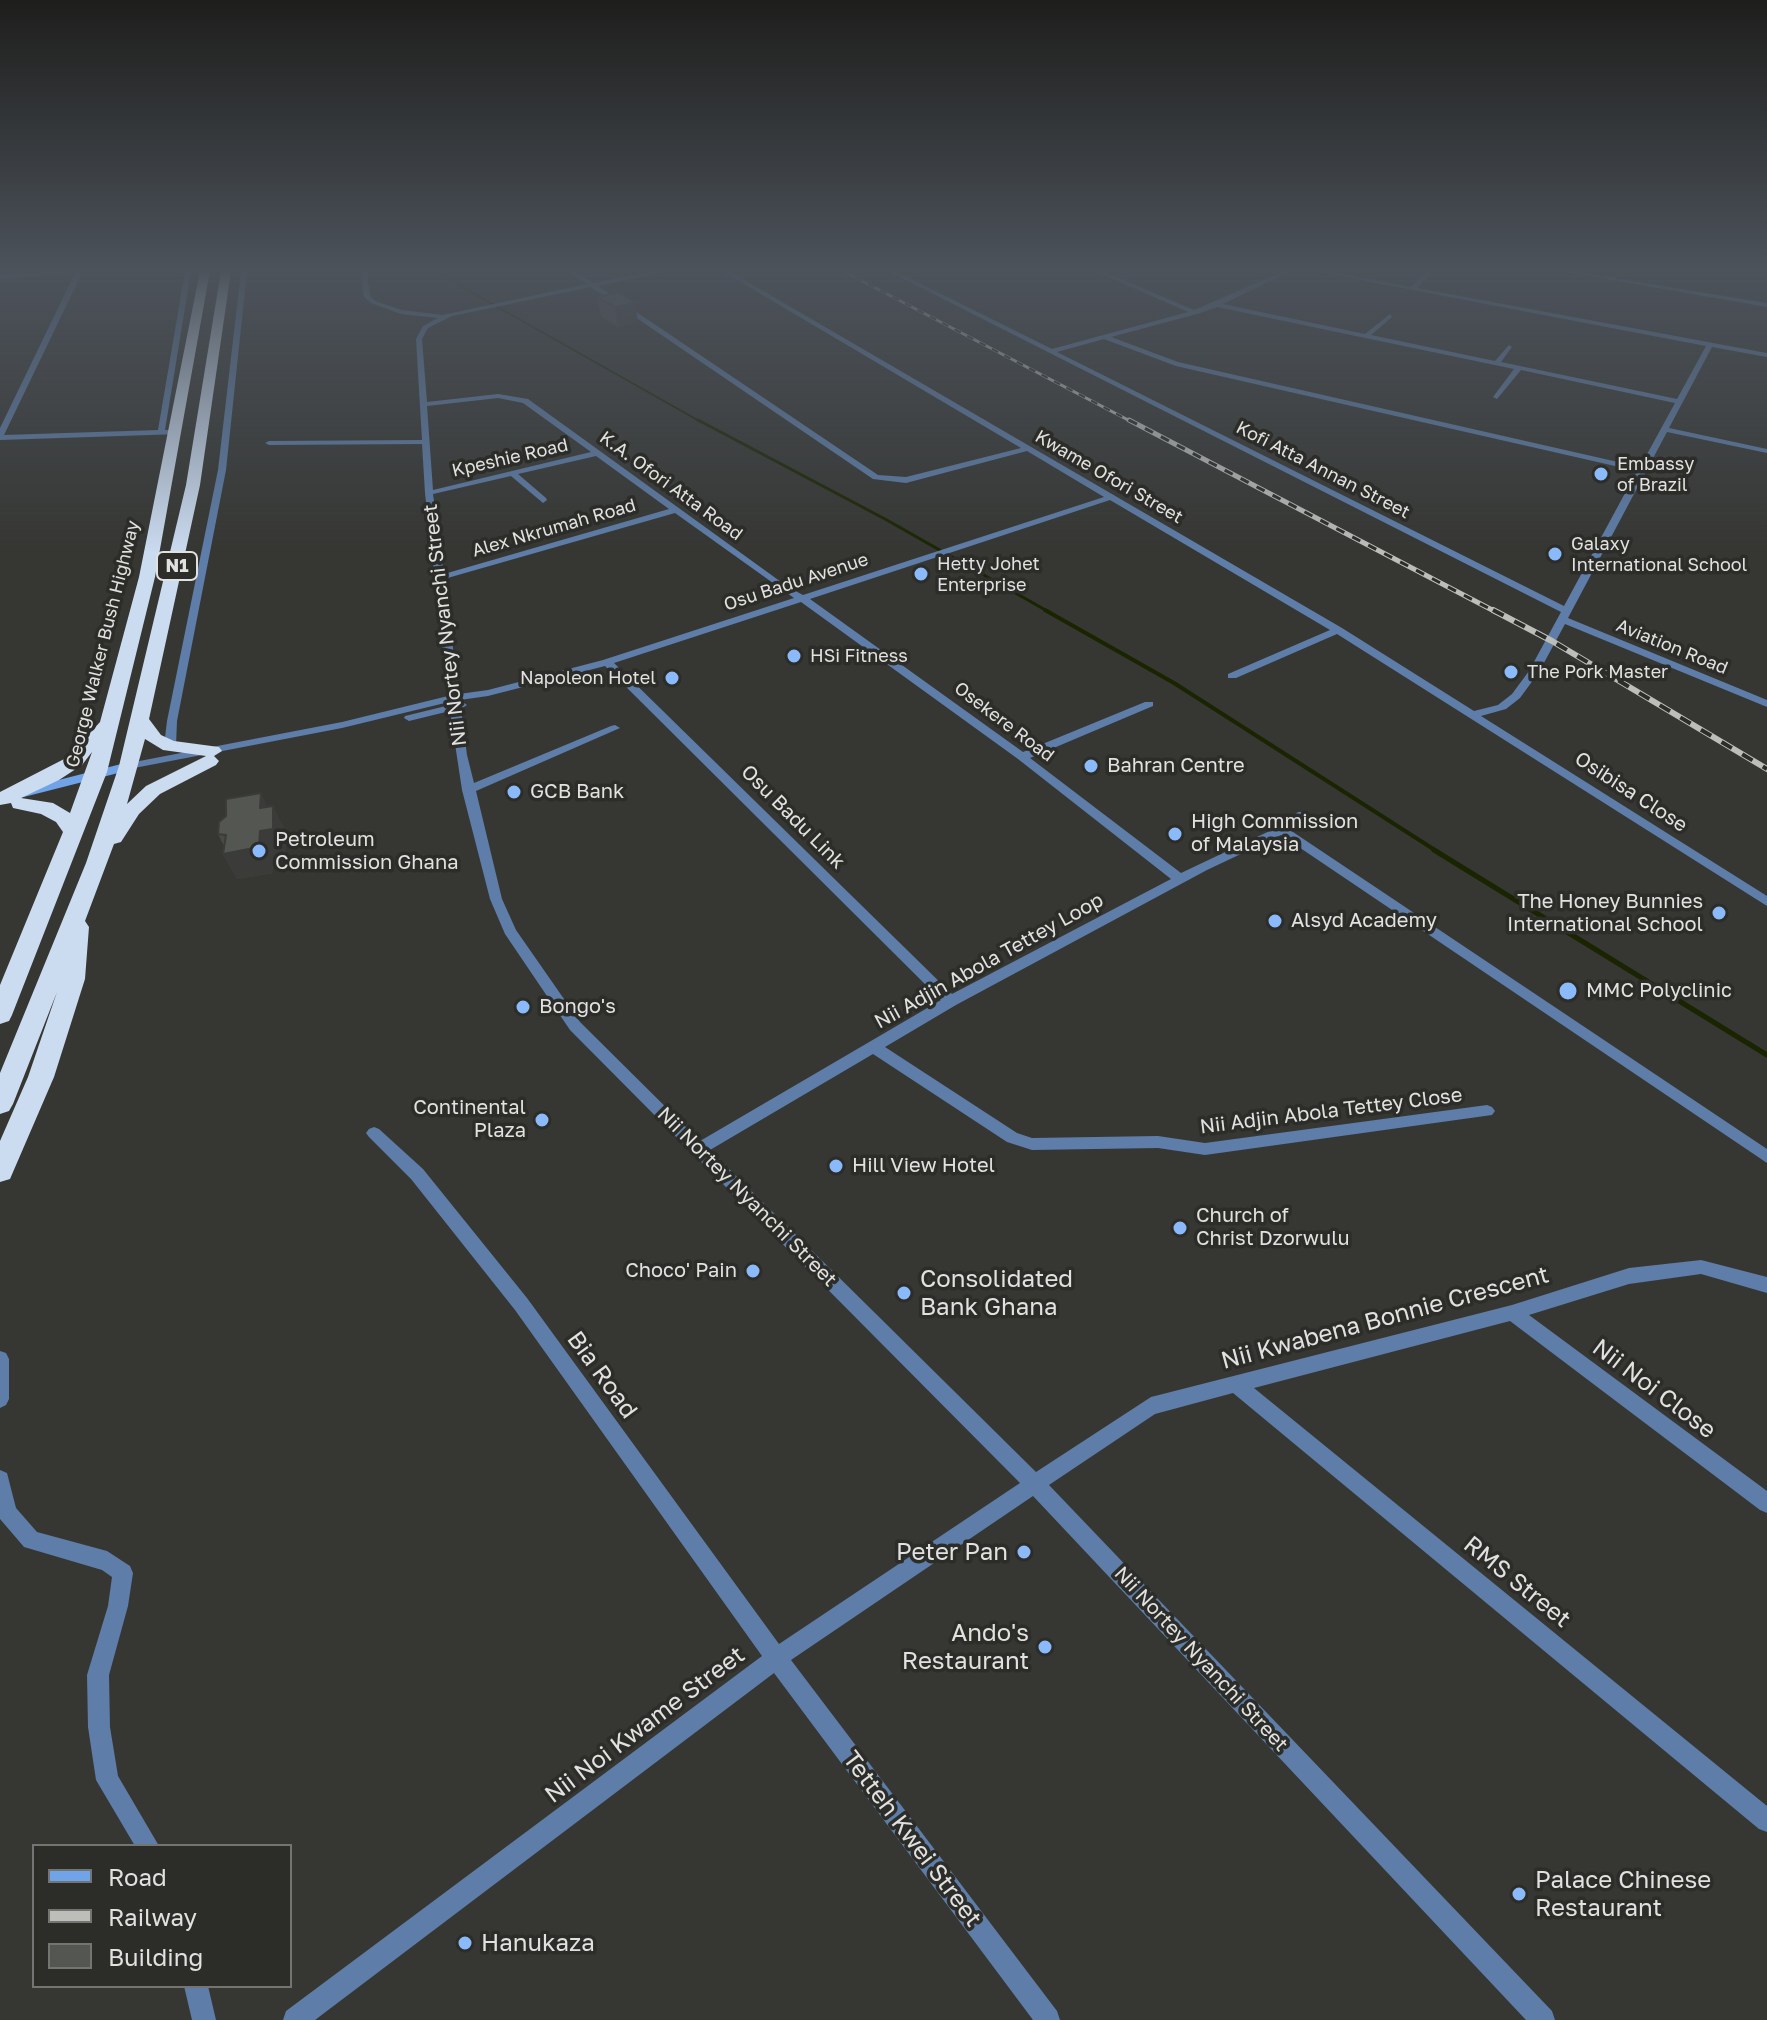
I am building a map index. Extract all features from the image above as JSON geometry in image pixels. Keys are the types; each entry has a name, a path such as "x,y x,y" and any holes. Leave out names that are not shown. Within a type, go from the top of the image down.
{"highway":[{"name":"George Walker Bush Highway","path":"0,1015 95,777 161,511 189,365"},
{"name":"N1","path":"0,1104 97,863 127,771 187,512 211,365"},
{"path":"5,803 75,761 90,746 113,711"},
{"path":"140,719 154,739 210,756"},
{"path":"97,863 132,810 153,790 210,756"},
{"path":"5,803 46,808 64,818 72,831"},
{"path":"0,1171 41,1077 73,979 79,908"}],"main road":[{"path":"5,803 127,771"}],"street":[{"path":"35,365 0,437 177,432"},
{"path":"161,433 172,365"},
{"path":"170,746 172,721 222,470 234,365"},
{"name":"Nii Nortey Nyanchi Street","path":"421,365 429,493 454,703 468,790 496,899 510,931 575,1026 1034,1483 1543,2020"},
{"path":"710,365 876,477 906,480 1029,448"},
{"name":"Kwame Ofori Street","path":"887,365 1475,714"},
{"name":"Kofi Atta Annan Street","path":"1081,365 1566,616"},
{"path":"1182,365 1642,470"},
{"path":"1502,365 1678,401"},
{"path":"1475,714 1502,707 1516,696 1534,672 1698,365"},
{"path":"1497,397 1518,369"},
{"name":"K.A. Ofori Atta Road","path":"425,404 513,397 525,401 804,599"},
{"path":"1663,429 1767,451"},
{"path":"269,443 427,442"},
{"name":"Kpeshie Road","path":"429,493 597,453"},
{"path":"512,473 543,500"},
{"name":"Osu Badu Avenue","path":"127,771 454,703 607,662 1112,497"},
{"name":"Alex Nkrumah Road","path":"439,578 677,510"},
{"name":"Osekere Road","path":"804,599 1022,757 1180,879"},
{"name":"Aviation Road","path":"1566,616 1767,704"},
{"path":"1232,676 1338,630"},
{"name":"Osu Badu Link","path":"607,662 951,1001"},
{"path":"1022,757 1149,704"},
{"name":"Osibisa Close","path":"1475,714 1767,902"},
{"path":"468,790 615,728"},
{"name":"Nii Adjin Abola Tettey Loop","path":"699,1149 951,1001 1180,879 1282,830 1302,815"},
{"path":"1282,830 1767,1157"},
{"name":"Nii Adjin Abola Tettey Close","path":"874,1047 1012,1138 1043,1145 1158,1142 1205,1149 1487,1111"},
{"name":"Bia Road","path":"374,1133 417,1174 505,1283 776,1658"},
{"name":"Nii Kwabena Bonnie Crescent","path":"1034,1483 1151,1406 1512,1313 1629,1276 1701,1267 1767,1285"},
{"name":"Nii Noi Close","path":"1512,1313 1767,1503"},
{"path":"0,1359 0,1399"},
{"name":"RMS Street","path":"1234,1383 1767,1821"},
{"path":"0,1480 7,1513 31,1540 107,1561 123,1573 118,1606 98,1675 99,1727 107,1780 147,1844"},
{"name":"Nii Noi Kwame Street","path":"295,2020 776,1658 1034,1483"},
{"name":"Tetteh Kwei Street","path":"776,1658 1048,2020"},
{"path":"196,1988 204,2020"}],"building":[{"path":"261,793 260,808 273,806 273,829 260,831 259,847 223,854 226,835 218,834 219,822 226,816 226,799"}],"waterway":[{"path":"601,365 701,422"},
{"path":"698,420 885,519 1049,612"},
{"path":"1045,610 1174,683 1438,852"},
{"path":"1434,850 1767,1055"}],"railway":[{"path":"1023,365 1132,422"},
{"path":"1129,420 1496,612"},
{"path":"1493,610 1552,641 1767,769"}],"place":[{"name":"Embassy of Brazil","path":"1601,474"},
{"name":"Galaxy International School","path":"1555,554"},
{"name":"Hetty Johet Enterprise","path":"921,574"},
{"name":"HSi Fitness","path":"794,656"},
{"name":"The Pork Master","path":"1511,672"},
{"name":"Napoleon Hotel","path":"672,678"},
{"name":"Bahran Centre","path":"1091,766"},
{"name":"GCB Bank","path":"514,792"},
{"name":"High Commission of Malaysia","path":"1175,834"},
{"name":"Petroleum Commission Ghana","path":"259,851"},
{"name":"The Honey Bunnies International School","path":"1719,913"},
{"name":"Alsyd Academy","path":"1275,921"},
{"name":"MMC Polyclinic","path":"1568,991"},
{"name":"Bongo's","path":"523,1007"},
{"name":"Continental Plaza","path":"542,1120"},
{"name":"Hill View Hotel","path":"836,1166"},
{"name":"Church of Christ Dzorwulu","path":"1180,1228"},
{"name":"Choco' Pain","path":"753,1271"},
{"name":"Consolidated Bank Ghana","path":"904,1293"},
{"name":"Peter Pan","path":"1024,1552"},
{"name":"Ando's Restaurant","path":"1045,1647"},
{"name":"Palace Chinese Restaurant","path":"1519,1894"},
{"name":"Hanukaza","path":"465,1943"}]}
